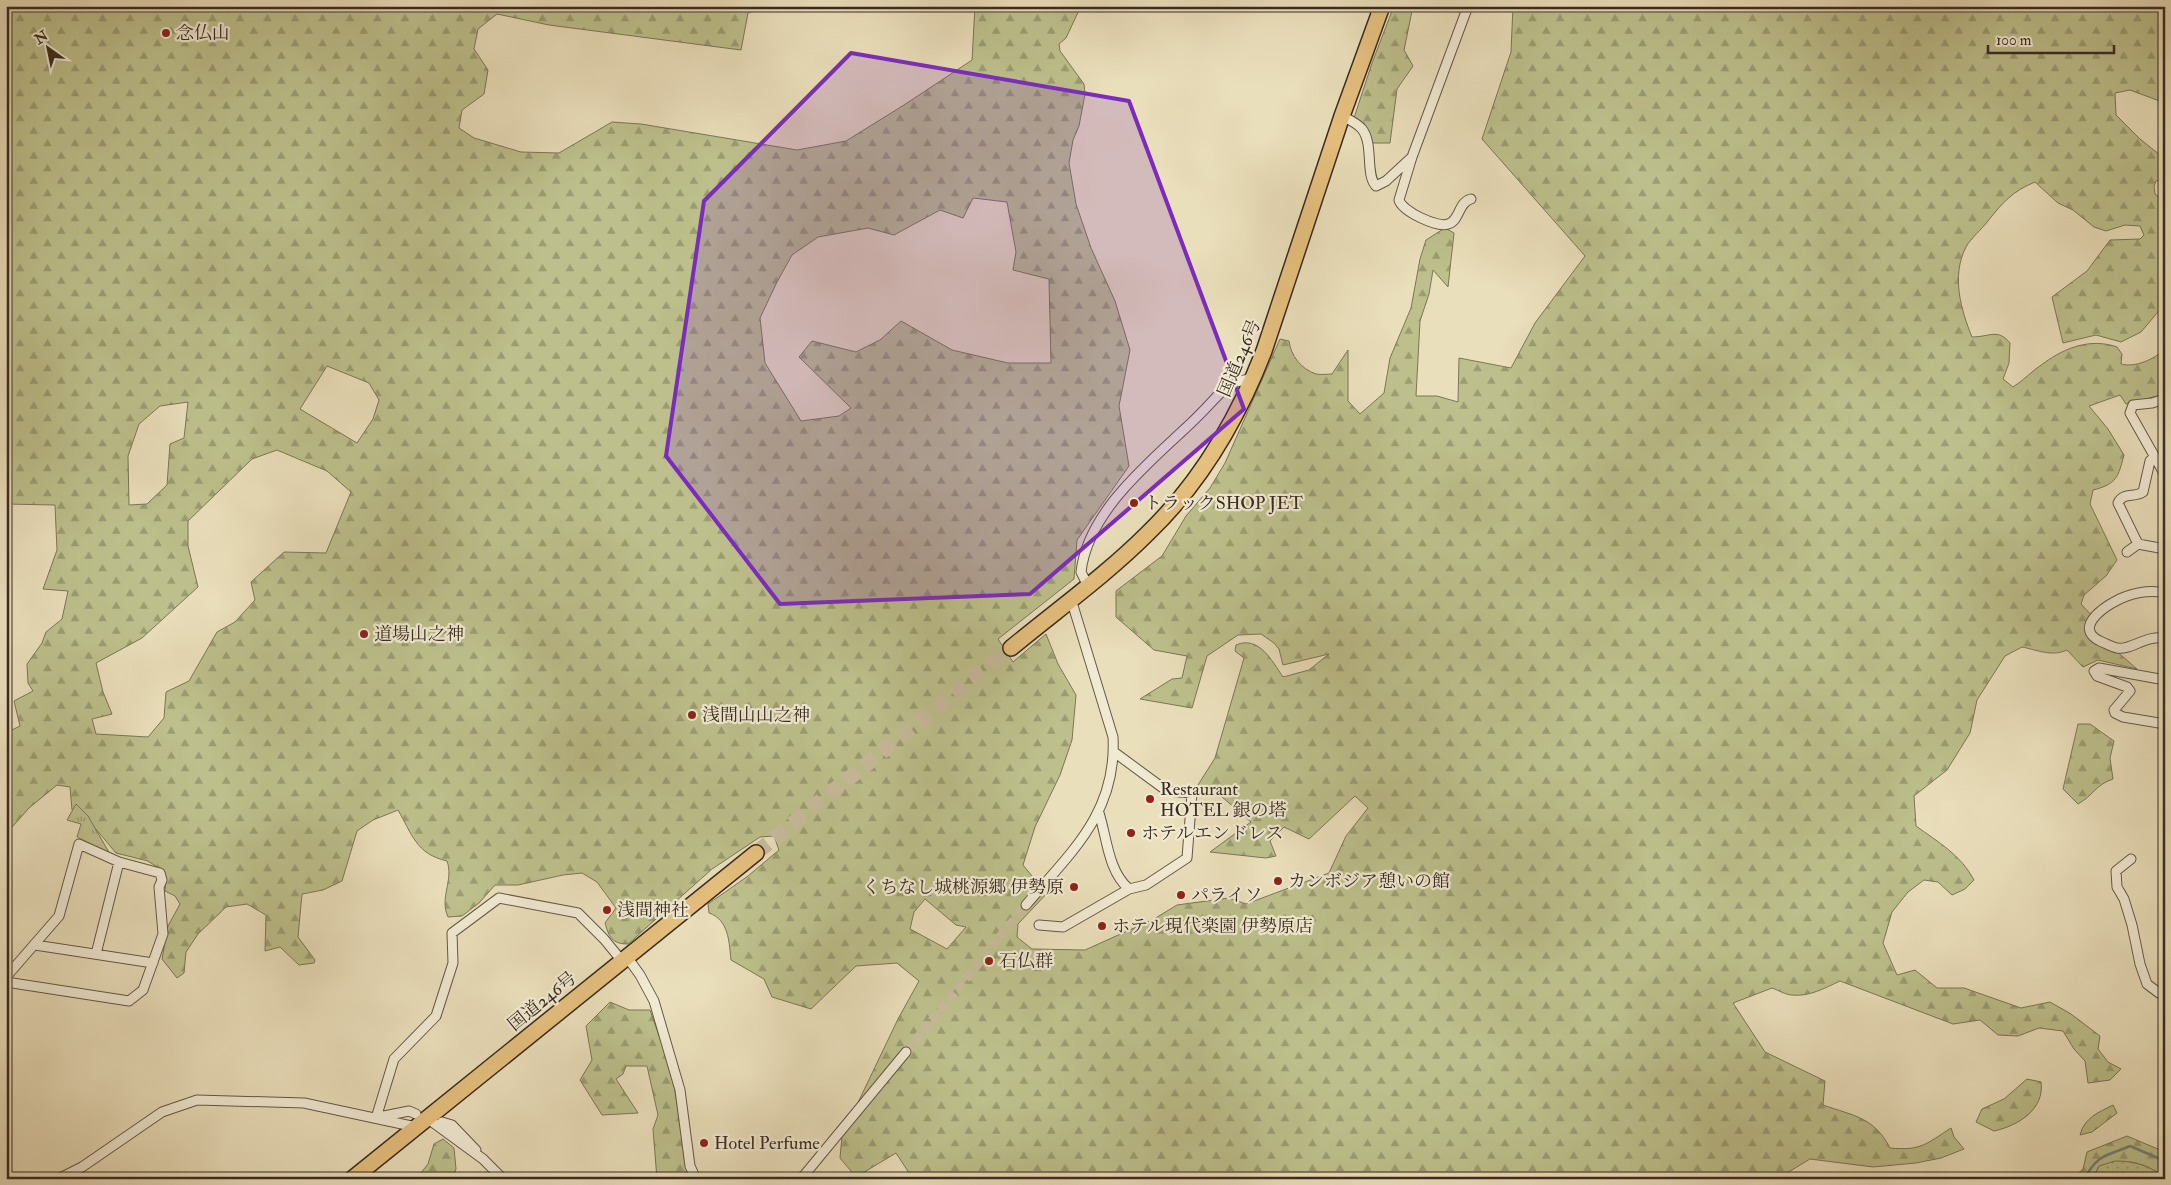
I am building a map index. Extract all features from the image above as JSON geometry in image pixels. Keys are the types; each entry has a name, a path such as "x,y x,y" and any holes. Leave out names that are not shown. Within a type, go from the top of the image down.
{"highway":[{"name":"国道246号","path":"1010,648 1088,586 1149,533 1198,475 1228,429 1253,378 1273,326 1342,116 1382,6"},
{"name":"国道246号","path":"354,1178 420,1120 756,853"}],"street":[{"path":"1468,6 1398,200 1402,208 1444,225 1454,221 1463,203 1471,199"},
{"path":"1342,116 1364,131 1369,145 1372,180 1376,186 1386,182 1412,157"},
{"path":"1088,586 1081,572 1094,530 1121,492 1226,387 1232,383 1253,378"},
{"path":"2165,399 2152,403 2133,405 2130,413 2165,475"},
{"path":"2138,544 2118,503 2120,498 2124,496 2137,496 2143,492 2150,461 2154,457"},
{"path":"2127,552 2138,544 2165,549"},
{"path":"2165,593 2143,592 2126,596 2111,604 2091,622 2088,628 2089,634 2094,639 2117,648 2123,648 2149,638 2165,638"},
{"path":"1026,905 1078,844 1099,813 1107,794 1114,752 1109,721 1071,599"},
{"path":"2165,680 2100,668 2094,671 2097,676 2127,687 2130,691 2114,710 2115,713 2123,717 2165,724"},
{"path":"1039,925 1063,927 1130,889 1146,885 1187,858 1192,793 1167,791 1114,752"},
{"path":"1099,813 1113,866 1120,879 1130,889"},
{"path":"6,977 59,916 79,844 119,862 160,873 162,880 159,887 163,934 143,990 129,1001 6,982"},
{"path":"2131,859 2116,871 2117,887 2124,899 2132,925 2140,964 2147,984 2159,993 2165,994"},
{"path":"96,954 119,862"},
{"path":"376,1118 394,1059 436,1016 453,963 452,932 499,898 578,913 648,986 668,1045 680,1090 690,1166 696,1179"},
{"path":"35,945 153,963"},
{"path":"801,1179 906,1052"},
{"path":"58,1179 82,1167 162,1112 197,1100 304,1103 376,1118 420,1120"},
{"path":"376,1118 390,1113 409,1111 420,1120 480,1156"},
{"path":"442,1122 452,1125 503,1179"}],"highlighted area":[{"path":"851,53 1129,101 1244,409 1030,594 780,604 666,456 704,201"}],"green space":[{"path":"6,6 769,6 748,13 741,50 549,25 497,14 478,29 474,49 488,70 484,94 462,110 459,128 474,138 521,152 559,153 612,122 641,124 797,150 846,141 972,60 975,6 1081,6 1066,38 1059,44 1060,51 1084,84 1085,94 1069,163 1076,204 1091,248 1115,301 1130,350 1119,406 1129,466 1077,540 1074,579 998,639 1013,662 1046,634 1058,664 1076,695 1072,740 1060,775 1035,827 1023,865 1032,876 1052,888 1018,924 1017,937 1032,949 1085,950 1154,919 1177,905 1229,898 1246,904 1329,873 1346,836 1368,808 1355,796 1309,839 1284,827 1270,841 1276,856 1266,858 1210,852 1251,822 1214,790 1198,785 1215,758 1244,658 1235,651 1236,645 1252,644 1264,651 1283,677 1309,670 1329,654 1283,665 1279,649 1261,634 1238,635 1207,656 1192,708 1140,699 1172,679 1182,678 1187,656 1154,650 1116,617 1116,591 1162,556 1186,516 1210,488 1225,463 1280,339 1289,341 1294,357 1306,369 1316,374 1332,374 1348,350 1348,401 1360,414 1384,393 1390,358 1411,308 1420,259 1426,240 1445,228 1454,233 1448,287 1433,270 1429,294 1420,321 1416,396 1437,396 1458,402 1459,358 1511,368 1535,323 1585,256 1482,139 1511,52 1513,6 2165,6 2165,103 2130,90 2115,93 2116,115 2140,139 2165,159 2165,178 2156,181 2154,186 2155,194 2165,202 2165,309 2158,312 2141,332 2121,342 2096,335 2063,343 2052,297 2087,271 2110,240 2140,239 2144,235 2140,226 2125,225 2106,231 2094,227 2073,210 2058,203 2035,182 2020,189 2009,198 1971,240 1962,258 1958,281 1964,316 1972,337 1993,334 2006,338 2010,343 2009,363 2003,379 2013,387 2052,357 2079,346 2098,343 2117,347 2122,354 2121,364 2126,365 2144,362 2165,349 2165,394 2126,404 2120,395 2089,406 2108,429 2124,455 2118,474 2112,482 2093,490 2090,504 2117,560 2106,576 2084,595 2081,604 2094,618 2089,632 2114,649 2137,669 2098,660 2083,667 2067,650 2050,653 2022,647 2005,656 1977,700 1970,733 1947,770 1914,796 1916,826 1956,856 1974,880 1965,889 1952,895 1938,882 1924,880 1908,892 1892,912 1883,943 1897,975 1915,970 1937,988 1964,988 2021,1008 2050,1002 2071,1014 2100,1036 2098,1049 2108,1062 2121,1069 2110,1080 2088,1083 2085,1061 2074,1049 2063,1031 2039,1028 2018,1036 1998,1035 1980,1020 1953,1024 1840,981 1805,995 1790,995 1772,988 1733,1003 1765,1052 1825,1081 1823,1105 1854,1115 1870,1124 1884,1138 1890,1148 1900,1149 1923,1145 1951,1128 1954,1137 1964,1149 1941,1158 1916,1163 1873,1167 1810,1159 1777,1179 913,1179 896,1153 856,1177 840,1158 842,1136 898,1019 919,981 897,963 856,966 811,1009 772,997 764,979 731,960 727,932 721,921 709,913 708,904 748,876 779,850 774,836 760,837 712,869 628,944 623,944 612,939 605,923 616,908 597,882 582,873 563,875 518,885 495,885 479,903 462,916 448,917 445,903 449,875 447,861 428,853 416,842 398,810 373,820 357,831 342,881 323,890 302,894 298,937 315,960 314,963 299,965 280,947 265,951 266,915 247,904 226,907 198,934 186,952 184,973 177,978 162,959 168,926 180,904 175,896 165,891 166,878 163,871 148,861 116,853 95,828 72,810 70,787 57,785 29,808 6,834 6,733 20,726 14,701 33,691 28,683 27,664 42,643 46,632 62,619 68,591 43,589 57,550 55,505 6,504","holes":["973,198 1007,202 1016,252 1013,270 1049,279 1051,363 1008,363 952,350 901,321 880,340 856,352 812,341 799,357 851,408 839,416 801,421 765,363 760,318 792,255 818,237 868,228 894,235 940,210 963,218","327,366 369,383 379,400 373,419 357,443 300,409","188,402 184,438 170,444 167,485 147,504 129,505 128,456 139,424 160,406","277,450 327,471 351,492 326,553 284,552 251,582 255,600 235,622 217,632 189,681 166,692 164,718 148,737 96,734 92,719 112,714 103,692 96,663 142,638 198,587 188,546 188,521 252,459","925,899 956,925 966,927 947,949 910,929 914,912"]},
{"path":"1394,6 1413,6 1404,50 1413,66 1397,89 1390,143 1373,143 1364,123 1354,118 1372,63"},
{"path":"2078,724 2090,724 2114,741 2110,758 2113,779 2102,784 2078,804 2063,789"},
{"path":"76,804 88,816 110,854 77,837 81,824 67,820"},
{"path":"610,1002 629,1010 650,1010 672,1073 688,1171 686,1179 657,1179 653,1129 658,1115 647,1066 626,1066 623,1074 616,1079 638,1113 602,1115 580,1080 592,1060 586,1026"},
{"path":"2027,1079 2041,1082 2039,1101 2028,1115 2012,1125 1994,1131 1976,1122 1982,1109 2004,1099"},
{"path":"2113,1105 2117,1113 2092,1132 2080,1135 2089,1120 2097,1113"},
{"path":"2127,1136 2165,1152 2165,1179 2161,1179 2162,1175 2146,1166 2131,1162 2116,1162 2099,1166 2093,1179 2072,1179 2083,1169 2087,1152"},
{"path":"443,1139 454,1148 456,1169 452,1179 416,1179 428,1164 434,1144"},
{"path":"2115,1161 2145,1166 2162,1175 2161,1179 2093,1179 2099,1166"}],"waterway":[{"path":"2084,1179 2094,1164 2103,1157 2130,1146 2158,1158 2165,1165"}],"tunnel":[{"path":"756,853 1011,648"},
{"path":"906,1052 1026,905"}],"place":[{"name":"念仏山","path":"166,33"},
{"name":"トラックSHOP JET","path":"1134,503"},
{"name":"道場山之神","path":"364,634"},
{"name":"浅間山山之神","path":"692,715"},
{"name":"Restaurant HOTEL 銀の塔","path":"1150,799"},
{"name":"ホテルエンドレス","path":"1131,833"},
{"name":"カンボジア憩いの館","path":"1278,881"},
{"name":"くちなし城桃源郷 伊勢原","path":"1074,887"},
{"name":"パライソ","path":"1181,895"},
{"name":"浅間神社","path":"607,910"},
{"name":"ホテル現代楽園 伊勢原店","path":"1102,926"},
{"name":"石仏群","path":"989,961"},
{"name":"Hotel Perfume","path":"704,1143"}]}
